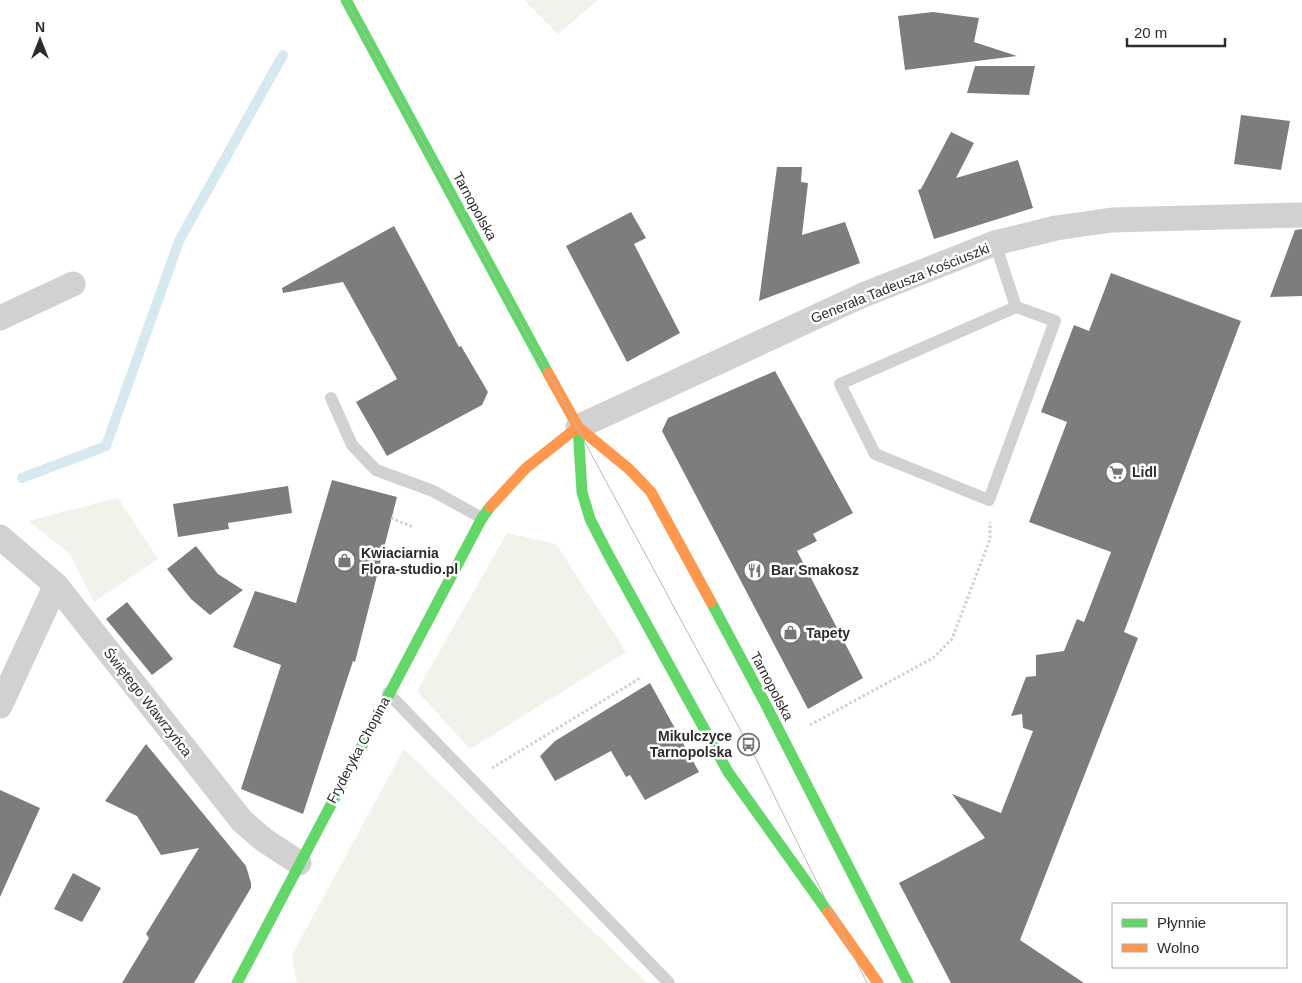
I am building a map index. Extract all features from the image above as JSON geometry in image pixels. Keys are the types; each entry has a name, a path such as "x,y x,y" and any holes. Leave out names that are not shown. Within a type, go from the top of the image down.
{"main road":[{"name":"Tarnopolska","path":"346,0 578,427 630,469 651,492 766,705 908,983"},
{"name":"Tarnopolska","path":"578,427 582,492 590,519 613,562 728,772 878,983"},
{"name":"Fryderyka Chopina","path":"237,983 482,518 525,467 578,427"}],"street":[{"name":"Generała Tadeusza Kościuszki","path":"578,427 864,295 995,243 1056,228 1112,220 1302,215"},
{"path":"0,318 73,284"},
{"name":"Świętego Wawrzyńca","path":"0,537 56,585 242,821 264,840 299,863"},
{"path":"0,706 56,585"}],"lane":[{"path":"995,243 1016,307"},
{"path":"1016,307 1055,321 989,500 875,454 840,384 1016,307"},
{"path":"331,398 352,445 376,470 433,491 482,518"},
{"path":"388,694 668,983"}],"path":[{"path":"806,728 933,658 952,639 990,539 989,500"},
{"path":"391,518 413,528"},
{"path":"379,565 392,571"},
{"path":"472,780 643,676"}],"shaded area":[{"path":"524,0 598,0 558,34"},
{"path":"118,498 158,559 94,602 69,553 28,521"},
{"path":"507,533 556,544 626,652 470,749 417,691"},
{"path":"404,749 647,983 297,983 292,955"}],"building":[{"path":"933,12 979,18 974,42 1017,56 905,70 898,16"},
{"path":"975,66 1035,66 1029,95 967,93"},
{"path":"1241,115 1290,121 1281,170 1234,164"},
{"path":"951,132 974,143 956,178 1018,160 1033,208 934,239 918,190 921,189"},
{"path":"777,167 802,167 801,182 808,183 802,235 845,222 860,263 759,301"},
{"path":"631,212 646,238 634,244 680,333 627,362 566,246"},
{"path":"394,226 459,347 461,346 488,392 482,405 387,456 356,402 397,379 343,282 283,293 282,288"},
{"path":"1302,229 1302,296 1270,297 1295,230"},
{"path":"1111,273 1241,321 1124,632 1138,638 1020,940 1084,983 951,983 899,883 985,838 952,794 1001,813 1033,731 1023,728 1022,714 1011,716 1026,677 1036,676 1036,655 1064,651 1077,619 1084,622 1111,552 1029,522 1067,422 1041,412 1074,325 1089,331"},
{"path":"775,371 853,513 813,534 817,541 797,551 863,678 808,709 662,431 668,418"},
{"path":"332,480 397,497 355,662 353,661 303,814 241,789 281,665 233,647 255,591 296,603"},
{"path":"288,486 292,513 228,523 229,529 178,537 173,504"},
{"path":"196,546 218,574 243,590 210,615 191,599 167,569"},
{"path":"127,602 173,659 152,675 106,619"},
{"path":"650,683 699,772 645,800 630,775 626,777 611,751 555,781 540,756 555,741"},
{"path":"146,744 246,866 251,883 251,888 194,983 122,983 149,938 146,934 199,848 161,855 137,816 105,801"},
{"path":"0,790 40,808 0,897"},
{"path":"73,873 101,888 82,922 54,909"}],"waterway":[{"path":"22,478 106,446 179,241 283,55"}],"tram line":[{"path":"346,0 755,757 867,983"}],"traffic: fast":[{"path":"346,0 548,373"},
{"path":"578,427 582,492 590,519 608,554 728,772 828,912"},
{"path":"237,983 482,518 490,507"},
{"path":"711,602 766,705 908,983"}],"traffic: slow":[{"path":"548,373 578,427 629,469 651,492 711,602"},
{"path":"490,507 526,468 578,427"},
{"path":"828,912 878,983"}],"place":[{"name":"Lidl","path":"1116,472"},
{"name":"Kwiaciarnia Flora-studio.pl","path":"345,561"},
{"name":"Bar Smakosz","path":"755,570"},
{"name":"Tapety","path":"790,633"},
{"name":"Mikulczyce Tarnopolska","path":"748,744"}]}
